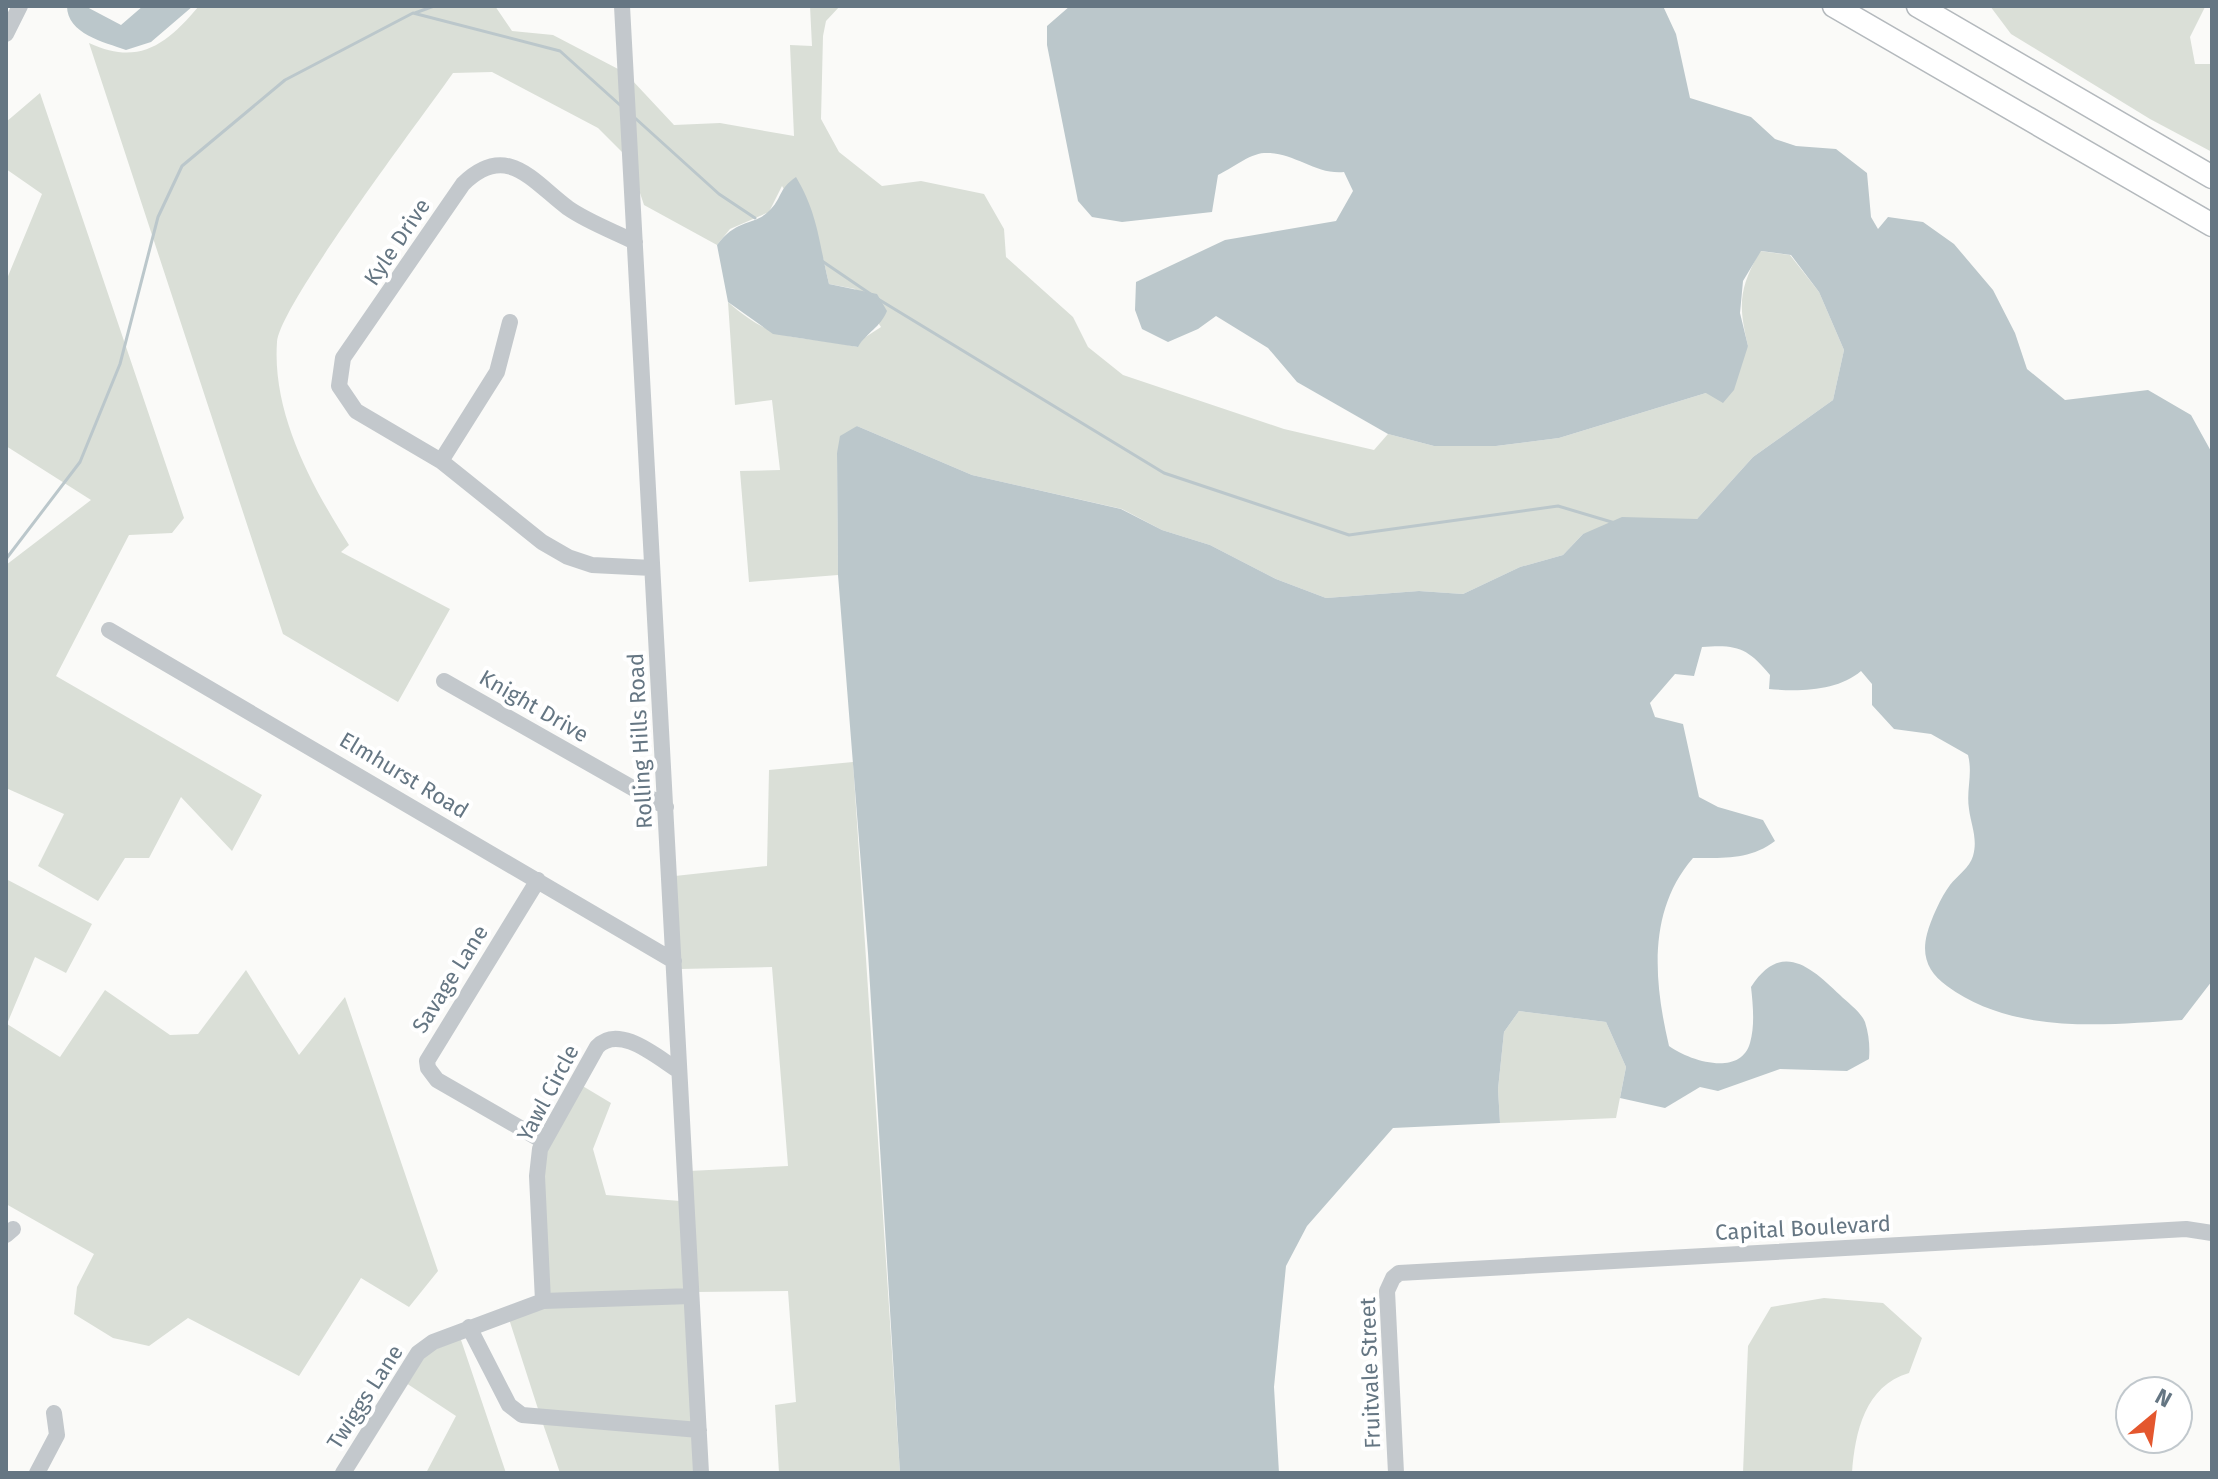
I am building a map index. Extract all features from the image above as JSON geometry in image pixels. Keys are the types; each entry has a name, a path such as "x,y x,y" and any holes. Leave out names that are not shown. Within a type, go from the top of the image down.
{"highway":[{"path":"1834,6 2212,225"},
{"path":"1918,6 2212,177"}],"street":[{"path":"6,34 20,6"},
{"name":"Rolling Hills Road","path":"622,6 701,1473"},
{"name":"Kyle Drive","path":"635,242 583,218 532,176 515,168 486,168 463,184 343,358 338,376 343,396 356,411 441,461 542,542 568,557 604,567 652,568"},
{"path":"441,461 497,372 510,322"},
{"name":"Elmhurst Road","path":"109,630 674,961"},
{"name":"Knight Drive","path":"444,681 666,807"},
{"name":"Savage Lane","path":"538,880 427,1061 437,1080 543,1141"},
{"name":"Yawl Circle","path":"543,1301 537,1176 543,1141 597,1047 609,1038 622,1038 679,1071"},
{"name":"Capital Boulevard","path":"1396,1275 1407,1271 2186,1229 2212,1233"},
{"name":"Fruitvale Street","path":"1396,1275 1387,1291 1396,1473"},
{"path":"691,1296 543,1301 469,1327 509,1405 522,1415 699,1430"},
{"name":"Twiggs Lane","path":"343,1473 418,1353 433,1342 469,1327"},
{"path":"37,1473 57,1435 54,1413"}],"shaded area":[{"path":"67,6 85,6 121,25 143,6 193,6 151,42 126,50 88,36 73,24"},
{"path":"199,6 495,6 512,31 553,35 620,70 624,154 598,128 492,72 453,73 326,252 284,322 277,342 281,396 297,448 321,499 349,545 341,552 450,609 398,702 283,634 89,43 123,52 150,48 175,31"},
{"path":"810,6 840,6 826,21 823,36 821,119 839,152 882,186 921,181 984,194 1004,229 1006,257 1073,317 1088,347 1123,375 1284,429 1374,450 1388,434 1434,446 1496,446 1559,438 1706,393 1748,346 1742,297 1760,251 1790,255 1819,292 1844,350 1833,400 1753,457 1697,519 1583,534 1563,555 1520,567 1463,594 1419,591 1326,598 1276,579 1210,545 1162,530 1122,509 972,475 857,426 837,453 838,575 749,582 740,471 780,470 772,400 735,405 728,302 761,326 776,332 857,347 864,338 881,327 855,289 829,284 823,258 782,186 769,212 730,229 717,245 644,205 637,184 631,79 674,125 720,123 794,136 790,45 812,46"},
{"path":"1070,6 1663,6 1676,34 1690,98 1751,117 1775,139 1796,146 1836,149 1867,173 1871,217 1878,229 1888,217 1923,222 1954,244 1993,290 2015,333 2027,369 2065,400 2148,390 2191,415 2212,453 2212,981 2182,1020 2091,1024 2030,1020 1973,1002 1947,986 1935,976 1928,964 1925,942 1943,896 1973,856 1975,844 1968,802 1968,755 1931,734 1894,729 1872,705 1872,684 1861,671 1830,686 1805,690 1769,689 1770,675 1748,653 1733,647 1702,647 1694,676 1675,674 1650,703 1655,717 1683,724 1699,797 1718,807 1763,820 1775,841 1746,855 1693,858 1678,879 1661,924 1658,948 1660,997 1669,1046 1688,1056 1713,1063 1736,1060 1744,1054 1752,1036 1751,987 1773,964 1785,961 1796,963 1818,975 1861,1015 1867,1031 1869,1059 1847,1071 1780,1069 1718,1091 1700,1087 1665,1108 1620,1098 1626,1067 1606,1022 1519,1011 1504,1032 1498,1089 1500,1123 1393,1128 1307,1226 1286,1266 1274,1387 1279,1473 900,1473 868,953 838,575 837,453 840,436 857,426 972,475 1121,509 1162,530 1210,545 1276,579 1326,598 1419,591 1463,594 1520,567 1563,555 1583,534 1622,517 1697,519 1753,457 1833,400 1844,350 1819,292 1791,255 1761,251 1743,281 1740,313 1748,346 1734,390 1723,403 1706,393 1559,438 1496,446 1434,446 1388,434 1297,382 1268,348 1216,316 1198,329 1168,342 1142,329 1135,310 1136,282 1225,240 1336,221 1353,191 1344,172 1323,170 1275,153 1264,153 1218,175 1212,212 1122,222 1092,217 1078,201 1047,45 1047,26"},
{"path":"1990,6 2212,6 2205,7 2190,37 2195,64 2212,64 2212,152 2150,119 2011,34"},
{"path":"40,93 184,518 172,533 129,535 56,676 262,795 232,851 181,797 149,858 125,858 98,901 38,866 64,814 6,788 6,565 91,500 6,446 6,281 42,194 6,169 6,122"},
{"path":"796,177 813,216 829,284 877,294 887,311 858,347 773,334 728,302 717,245 731,230 769,211"},
{"path":"853,762 900,1473 779,1473 775,1405 796,1402 788,1291 696,1292 689,1171 788,1166 772,967 680,969 675,876 767,866 769,770"},
{"path":"6,879 92,924 66,973 35,957 7,1024 60,1057 105,990 170,1035 198,1034 246,970 299,1055 345,997 438,1271 409,1307 361,1278 299,1376 188,1318 149,1346 113,1338 74,1314 77,1287 94,1254 6,1204"},
{"path":"1519,1011 1606,1022 1626,1067 1616,1118 1500,1123 1498,1089 1504,1032"},
{"path":"581,1085 611,1103 593,1149 606,1195 680,1201 685,1290 549,1295 542,1175 545,1150"},
{"path":"1824,1298 1883,1303 1922,1338 1909,1373 1882,1388 1865,1412 1856,1442 1852,1473 1743,1473 1748,1346 1771,1307"},
{"path":"686,1302 693,1424 539,1412 509,1319 544,1307"},
{"path":"460,1337 506,1473 426,1473 456,1416 406,1383 422,1356"},
{"path":"543,1424 694,1435 696,1473 560,1473"}],"waterway":[{"path":"415,13 434,6"},
{"path":"6,559 80,462 120,364 158,217 182,166 285,80 413,13 560,51 620,105"},
{"path":"635,118 719,194 755,218"},
{"path":"822,261 872,295"},
{"path":"878,299 1164,473 1349,535 1558,506 1615,523"}]}
